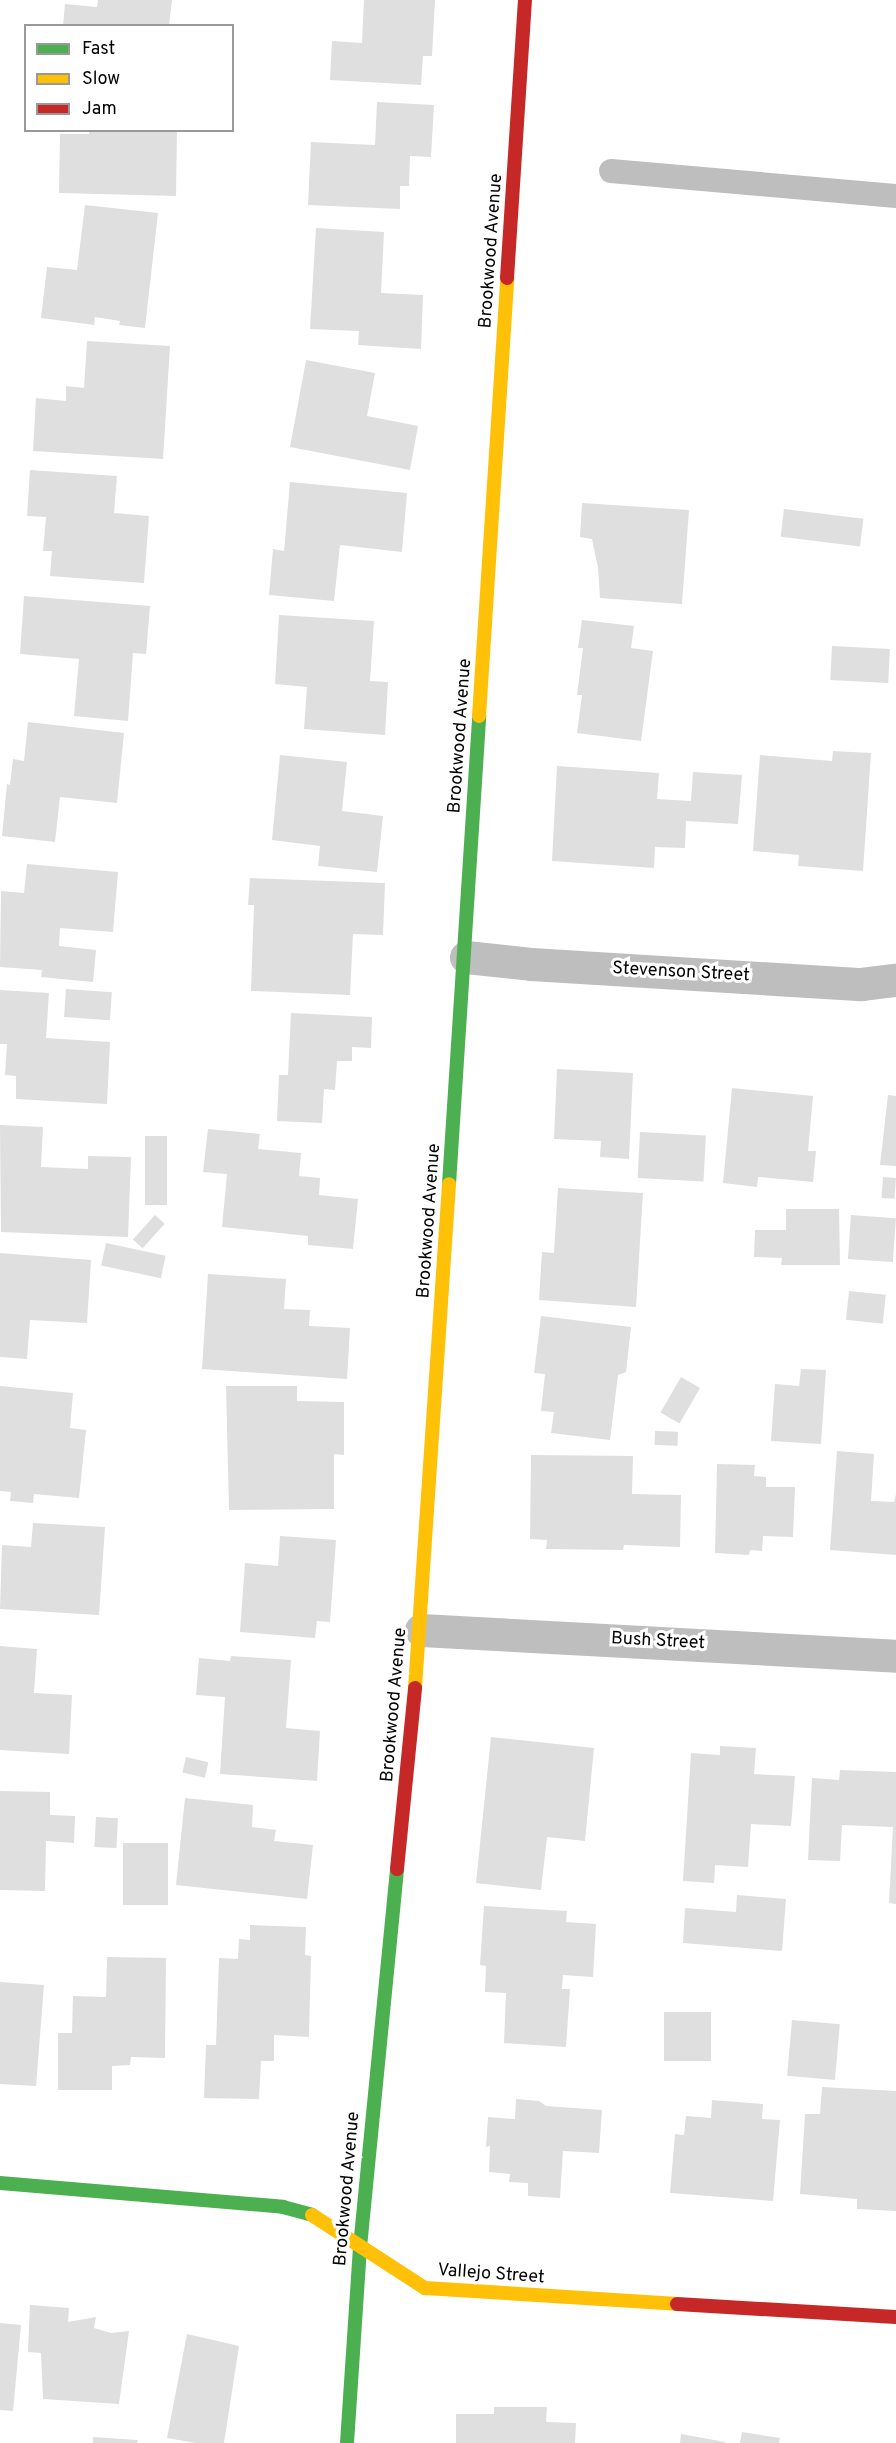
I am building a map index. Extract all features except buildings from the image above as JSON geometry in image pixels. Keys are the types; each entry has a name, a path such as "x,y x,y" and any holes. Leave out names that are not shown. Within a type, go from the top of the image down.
{"street":[{"name":"Brookwood Avenue","path":"346,2443 360,2247 420,1630 466,957 525,0"},
{"name":"Stevenson Street","path":"466,957 531,964 861,984 896,980"},
{"name":"Bush Street","path":"420,1630 896,1656"},
{"name":"Vallejo Street","path":"0,2183 283,2206 307,2212 425,2288 442,2291 896,2318"}],"lane":[{"path":"611,171 896,196"}],"traffic: fast":[{"path":"449,1184 479,716"},
{"path":"347,2443 360,2247 397,1869"},
{"path":"0,2183 283,2207 312,2215"}],"traffic: slow":[{"path":"479,716 507,278"},
{"path":"415,1688 449,1184"},
{"path":"312,2215 425,2288 677,2304"}],"traffic: jam":[{"path":"507,278 525,0"},
{"path":"397,1869 415,1688"},
{"path":"677,2304 896,2317"}]}
